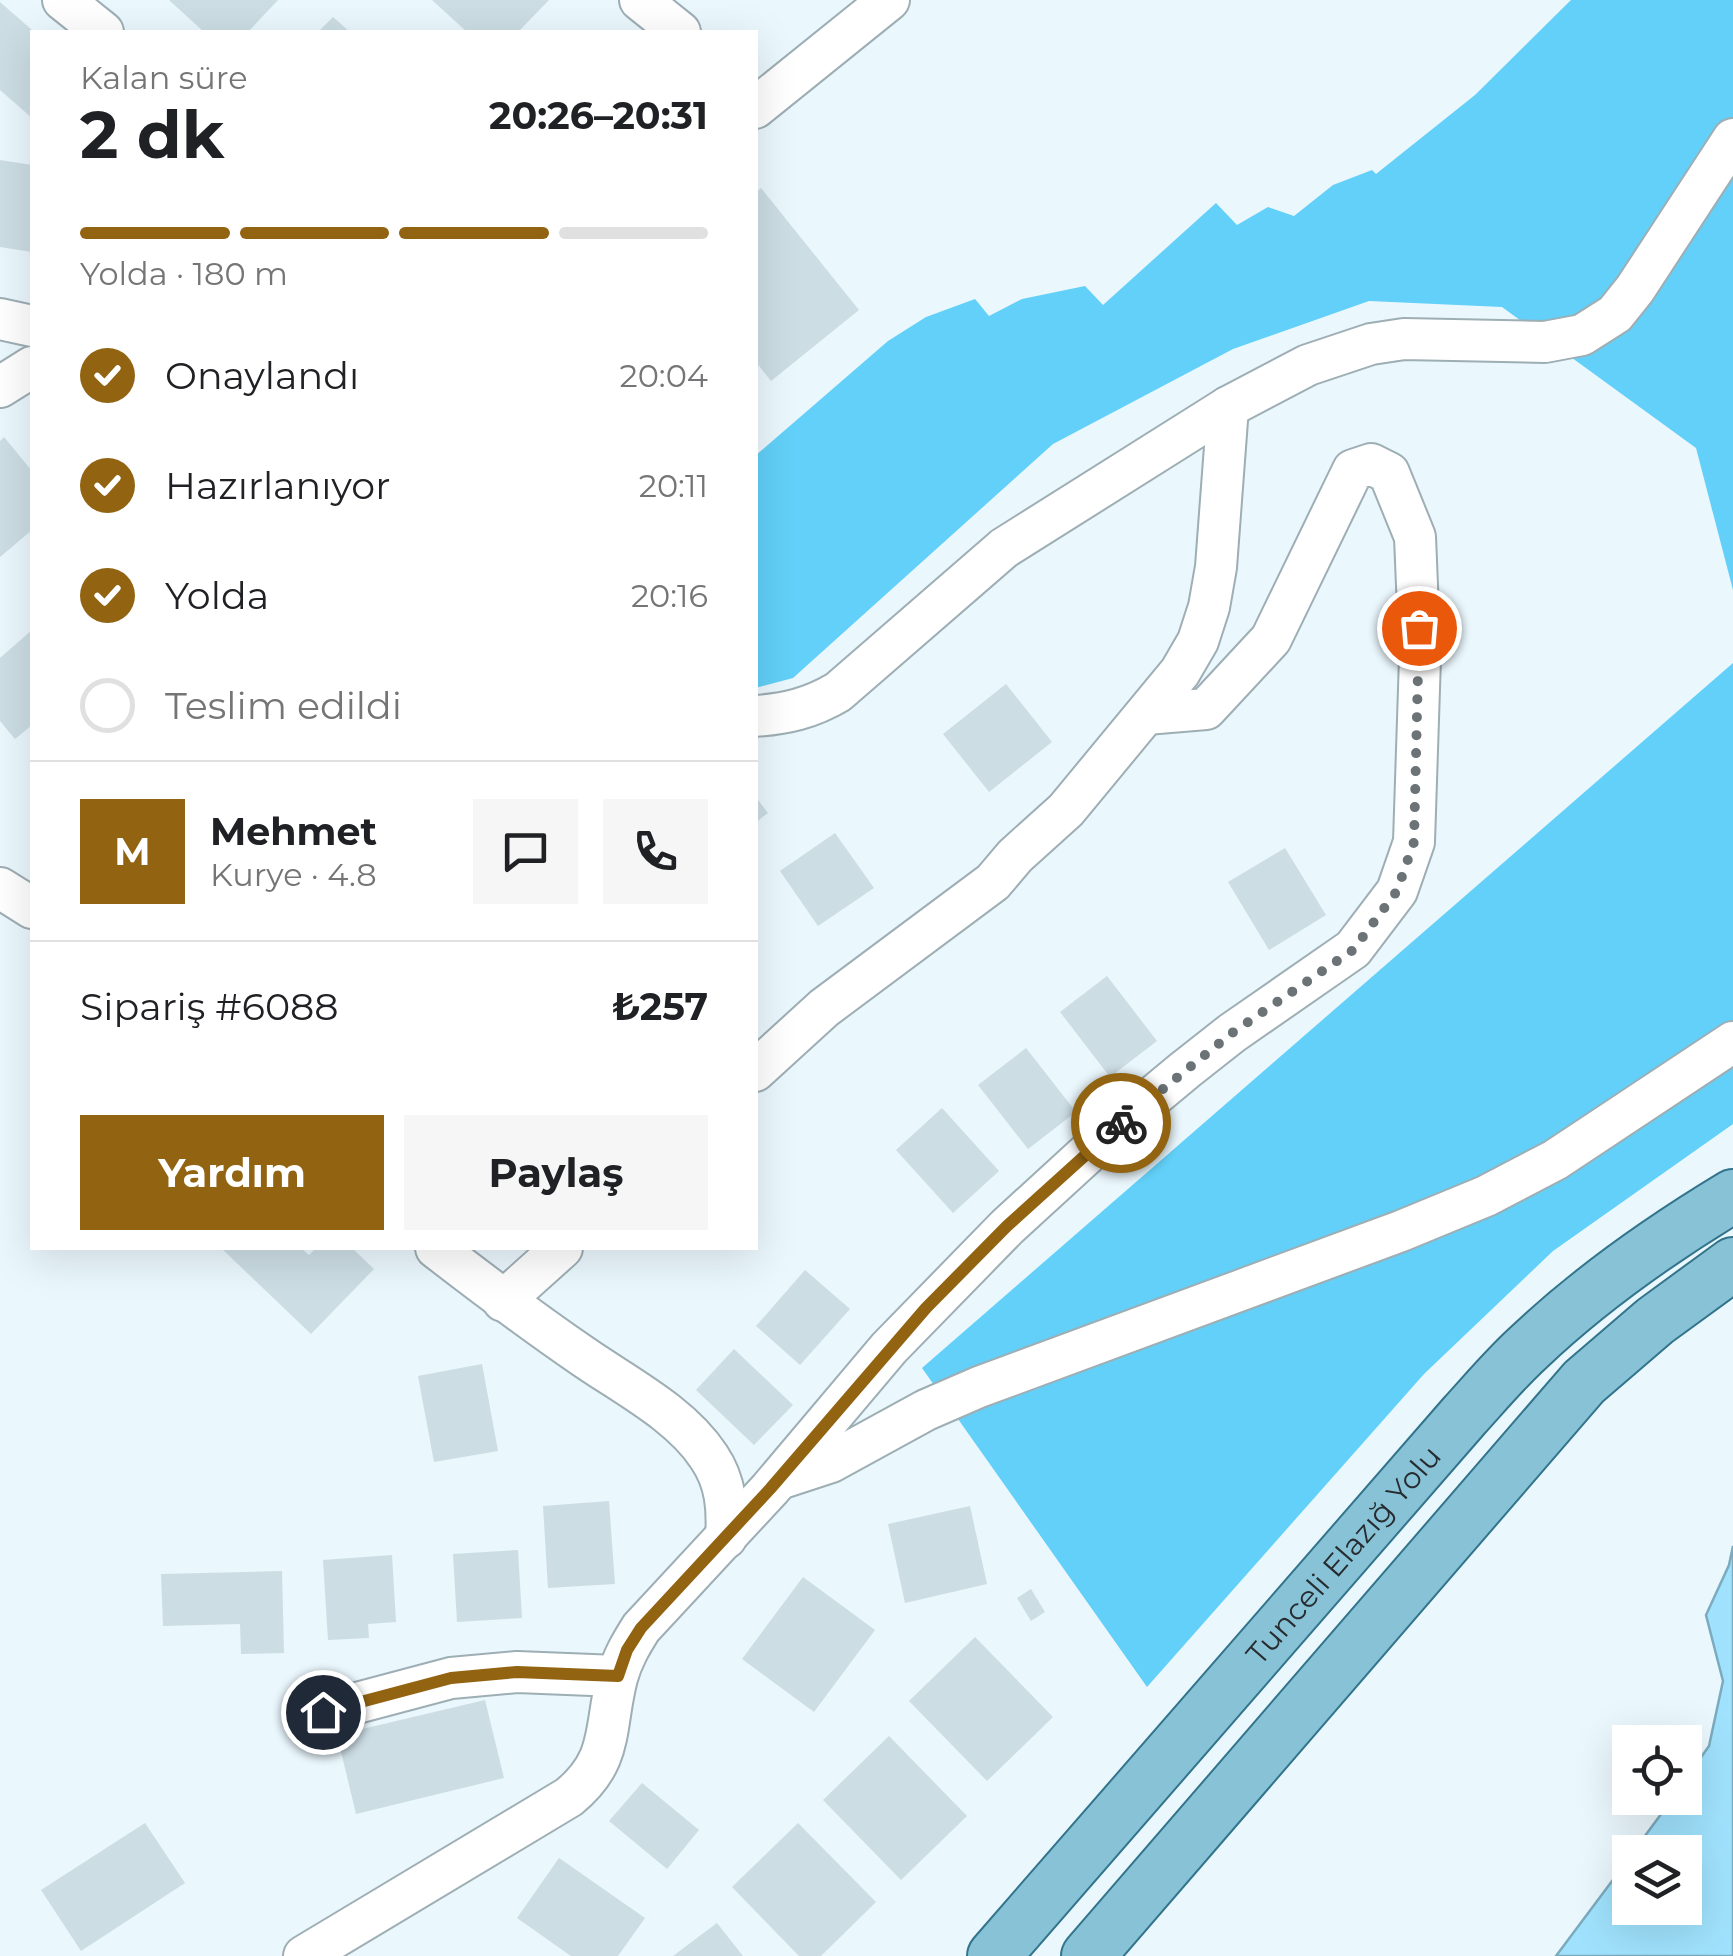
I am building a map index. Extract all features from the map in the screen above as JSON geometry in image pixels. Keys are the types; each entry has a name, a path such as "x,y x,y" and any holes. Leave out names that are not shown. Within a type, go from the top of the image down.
{"main road":[{"name":"Tunceli Elazığ Yolu","path":"994,1956 1464,1416 1528,1348 1610,1278 1674,1231 1733,1196"},
{"path":"1088,1956 1584,1382 1655,1321 1733,1264"}],"street":[{"path":"63,0 100,30"},
{"path":"640,0 678,30"},
{"path":"758,101 889,0"},
{"path":"758,716 792,712 838,692 1004,548 1228,407 1308,365 1371,344 1442,339 1545,342 1582,336 1615,314 1635,289 1733,139"},
{"path":"0,319 30,326"},
{"path":"0,387 30,369"},
{"path":"758,1068 824,1008 992,882 1014,856 1066,810 1180,672 1198,642 1209,607 1216,566 1228,407"},
{"path":"319,1954 570,1797 586,1783 605,1750 618,1676 627,1650 641,1628 779,1479 889,1348 1007,1226 1174,1079 1232,1033 1353,950 1397,891 1414,842 1420,658 1415,537 1389,473 1371,464 1353,470 1271,640 1206,709 1146,714"},
{"path":"0,888 30,907"},
{"path":"779,1479 831,1462 926,1410 979,1387 1468,1204 1556,1160 1733,1042"},
{"path":"439,1250 690,1435 708,1455 722,1484 728,1514 726,1538"},
{"path":"504,1301 560,1250"},
{"path":"323,1712 451,1678 517,1672 618,1676"}],"shaded area":[{"path":"1571,0 1733,0 1733,590 1696,448 1502,307 1369,301 1233,349 1053,444 793,678 758,687 758,453 888,341 926,317 975,299 989,316 1022,299 1085,286 1103,305 1216,203 1237,225 1268,207 1294,216 1333,185 1372,170 1376,174 1475,95"},
{"path":"1733,663 1733,1124 1553,1251 1424,1374 1147,1687 922,1368"},
{"path":"1733,1546 1733,1956 1556,1956 1612,1881 1612,1925 1702,1925 1702,1835 1646,1835 1660,1815 1702,1815 1702,1756 1709,1746 1723,1681 1706,1615 1729,1565"}],"building":[{"path":"169,0 278,0 250,30 202,30"},
{"path":"432,0 549,0 520,30 465,30"},
{"path":"0,2 32,30 30,116 0,90"},
{"path":"333,17 348,30 320,30"},
{"path":"0,160 30,165 30,252 0,247"},
{"path":"761,188 859,310 771,381 758,365"},
{"path":"4,437 30,469 30,532 0,557 0,441"},
{"path":"30,632 30,727 15,739 0,721 0,658"},
{"path":"1006,684 1052,742 989,792 943,734"},
{"path":"758,800 768,813 758,821"},
{"path":"835,833 874,888 818,926 780,871"},
{"path":"1285,848 1326,915 1269,950 1228,882"},
{"path":"1107,976 1157,1041 1110,1077 1060,1012"},
{"path":"1026,1048 1076,1112 1028,1149 978,1085"},
{"path":"942,1108 999,1171 953,1213 896,1150"},
{"path":"223,1250 303,1250 309,1255 314,1250 354,1250 374,1269 311,1334"},
{"path":"805,1270 850,1309 800,1365 756,1326"},
{"path":"734,1349 793,1405 754,1445 696,1390"},
{"path":"482,1364 498,1451 434,1462 418,1376"},
{"path":"609,1501 615,1584 548,1588 543,1506"},
{"path":"970,1506 987,1584 905,1603 888,1524"},
{"path":"518,1550 522,1618 457,1622 453,1554"},
{"path":"392,1555 396,1622 368,1624 369,1638 328,1640 323,1560"},
{"path":"282,1571 284,1653 241,1654 240,1624 163,1626 161,1574"},
{"path":"803,1577 875,1630 814,1712 742,1659"},
{"path":"1031,1589 1045,1612 1031,1621 1017,1598"},
{"path":"975,1637 1053,1717 987,1781 909,1701"},
{"path":"485,1700 504,1778 356,1814 337,1735"},
{"path":"889,1736 967,1816 901,1880 823,1800"},
{"path":"642,1783 699,1830 667,1869 609,1821"},
{"path":"145,1823 185,1883 81,1951 41,1890"},
{"path":"798,1823 876,1902 821,1956 799,1956 732,1887"},
{"path":"559,1858 645,1918 618,1956 571,1956 517,1918"},
{"path":"717,1923 743,1956 673,1956"}],"way so far":[{"path":"1121,1123 1232,1033 1353,950 1397,891 1414,842 1419,628"}],"route":[{"path":"323,1712 451,1678 517,1672 618,1676 627,1650 641,1628 770,1489 889,1348 1007,1226 1121,1123"}]}
